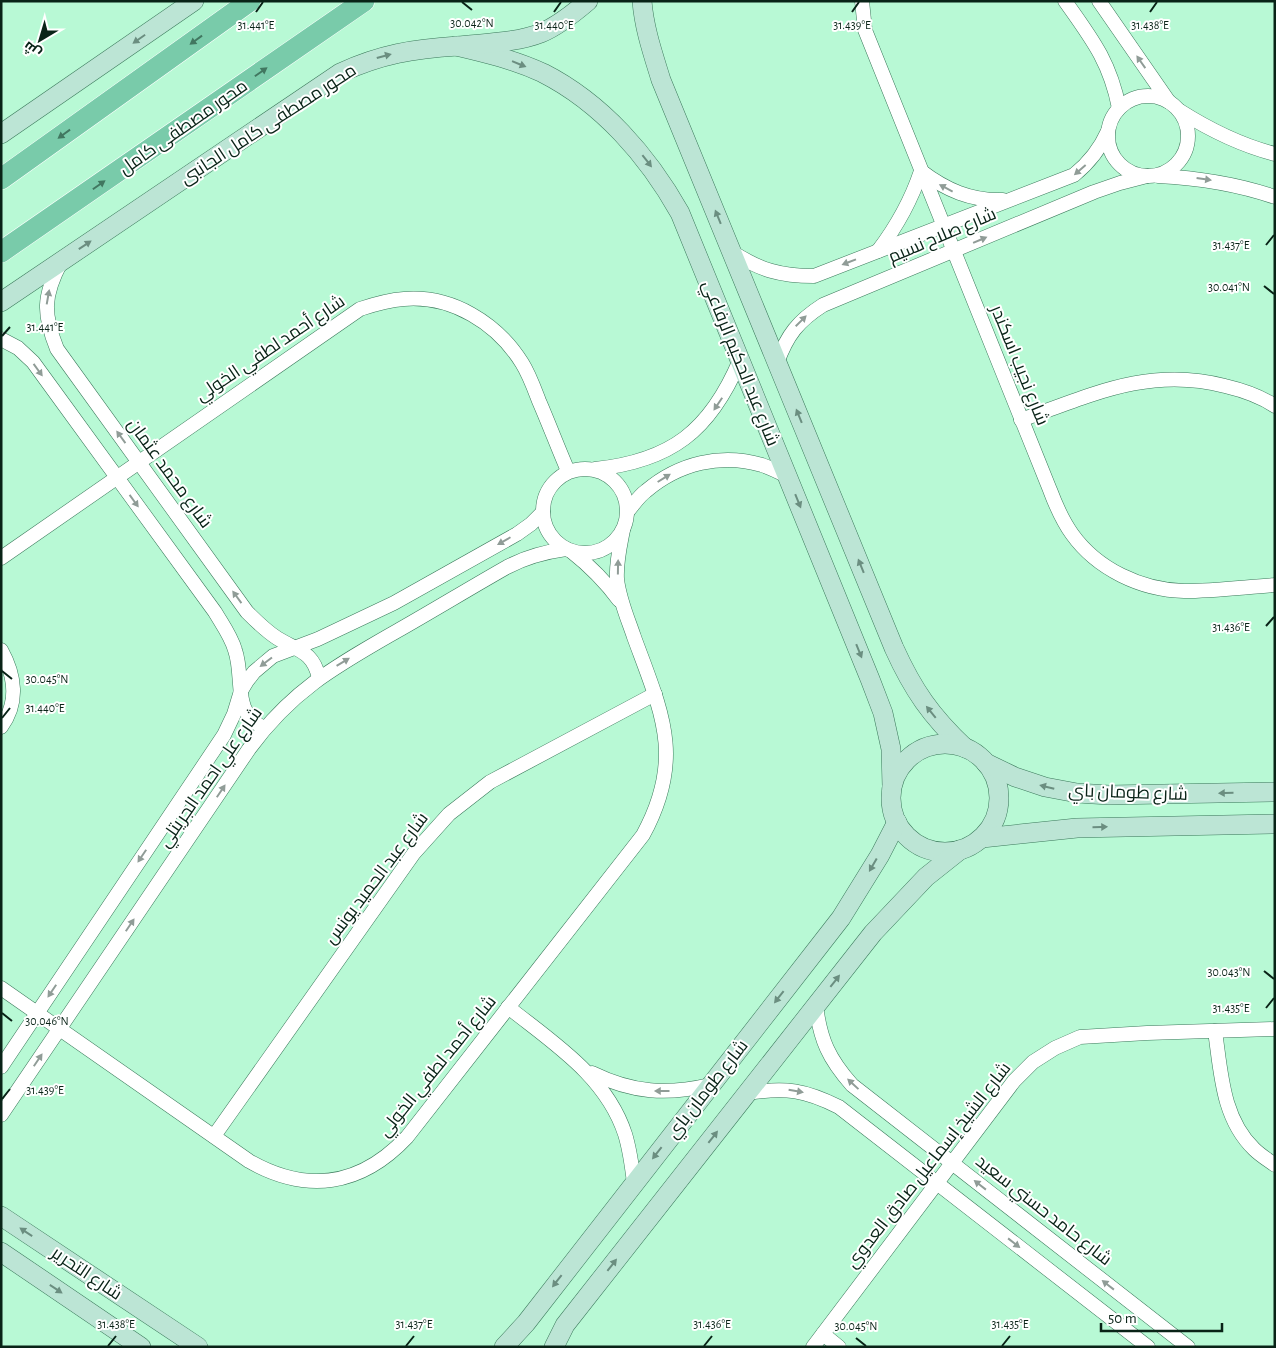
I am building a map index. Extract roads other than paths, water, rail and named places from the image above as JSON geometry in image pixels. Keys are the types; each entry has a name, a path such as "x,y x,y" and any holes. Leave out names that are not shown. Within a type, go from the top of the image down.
{"main road":[{"path":"1,179 250,1"},
{"name":"محور مصطفى كامل","path":"1,252 364,1"}],"street":[{"path":"1,134 194,1"},
{"name":"محور مصطفى كامل الجانبى","path":"1,302 340,73 385,55 409,50 503,42 540,33 571,15 588,1"},
{"name":"شارع عبد الحكيم الرفاعي","path":"642,1 645,23 661,80 907,676 923,702 942,726 965,748"},
{"name":"شارع نجيب اسكندر","path":"862,1 865,30 1059,514 1090,554 1111,570 1134,581 1184,591 1275,586"},
{"path":"1065,1 1102,56 1115,88 1119,108"},
{"path":"1099,1 1184,119 1188,129 1186,150 1181,159 1174,167 1151,176"},
{"name":"شارع عبد الحكيم الرفاعي","path":"456,46 498,56 543,74 574,92 606,117 628,139 648,162 666,188 680,213 883,713 891,749 892,786"},
{"path":"1275,154 1238,142 1218,133 1159,97 1143,96 1128,101 1114,115 1108,130 1109,144 1114,156 1122,167 1134,173 1151,176 1206,179 1255,190 1275,197"},
{"name":"شارع صلاح نسيم","path":"732,252 750,264 770,272 814,276 1074,175 1100,148 1108,130"},
{"path":"877,252 899,222 912,197 921,171 953,191 972,198 1010,200"},
{"name":"شارع صلاح نسيم","path":"777,363 784,345 794,329 807,315 823,305 1094,192 1120,183 1151,176"},
{"name":"شارع محمد عثمان","path":"62,261 51,282 46,304 49,328 57,349 247,612 277,638 304,652 312,659 317,668 319,678"},
{"name":"شارع أحمد لطفي الخولي","path":"1,558 138,461 360,309 382,302 425,299 450,305 472,314 491,326 508,342 523,364 568,471"},
{"path":"1,339 18,348 32,362 226,630 235,650 240,670 241,701 249,718 264,728"},
{"path":"595,469 612,477 624,492 628,511 623,530 614,542 601,550 586,553 568,550 555,541 547,530 543,512 543,503 548,490 556,479 568,471 581,468 595,469 622,466 649,458 674,446 696,429 714,409 729,386 740,360"},
{"path":"1021,420 1112,388 1143,381 1176,378 1209,382 1241,390 1275,406"},
{"path":"628,511 645,492 665,476 688,466 713,460 738,460 764,465 787,476"},
{"name":"شارع علي احمد الجريتلي","path":"1,1067 224,735 236,710 241,691 254,672 273,656 318,639 402,598 517,534 543,512"},
{"name":"شارع أحمد لطفي الخولي","path":"1,988 248,1161 265,1170 283,1177 320,1181 360,1172 377,1163 407,1137 643,835 655,813 662,790 666,766 666,741 662,716 622,604 617,580 618,554 623,530"},
{"name":"شارع أحمد لطفي الخولي","path":"568,550 590,566 602,578 622,604"},
{"name":"شارع علي احمد الجريتلي","path":"1,1115 264,728 281,710 319,678 340,664 519,561 545,551 568,550"},
{"path":"1,650 12,673 14,690 12,706 6,721 1,727"},
{"name":"شارع عبد الحميد يونس","path":"214,1136 414,853 443,819 490,782 655,694"},
{"path":"938,744 952,744 980,756 986,763 994,774 999,802 997,815 991,828 982,838 960,850 948,852 924,848 908,837 897,822 892,804 892,786 896,773 904,762 925,747 938,744"},
{"name":"شارع طومان باي","path":"986,763 1015,777 1045,787 1076,794 1275,792"},
{"name":"شارع طومان باي","path":"504,1347 526,1323 841,918 875,863 897,822"},
{"name":"شارع طومان باي","path":"982,838 1077,828 1275,824"},
{"name":"شارع طومان باي","path":"554,1347 565,1325 873,933 926,877 960,850"},
{"name":"شارع حامد حسني سعيد","path":"816,1005 818,1028 826,1049 837,1068 852,1085 1188,1347"},
{"path":"508,1007 586,1070 602,1089 615,1110 625,1134 634,1183"},
{"name":"شارع الشيخ إسماعيل صادق العدوي","path":"813,1347 1014,1081 1033,1062 1055,1048 1080,1037 1275,1028"},
{"path":"1215,1031 1227,1106 1237,1129 1254,1149 1275,1165"},
{"path":"586,1070 609,1082 634,1089 659,1092 685,1091 710,1085"},
{"path":"748,1093 771,1089 795,1090 818,1096 839,1107 1148,1347"},
{"name":"شارع التحرير","path":"1,1216 198,1347"},
{"name":"شارع التحرير","path":"1,1252 141,1347"},
{"path":"823,1334 839,1347"}]}
